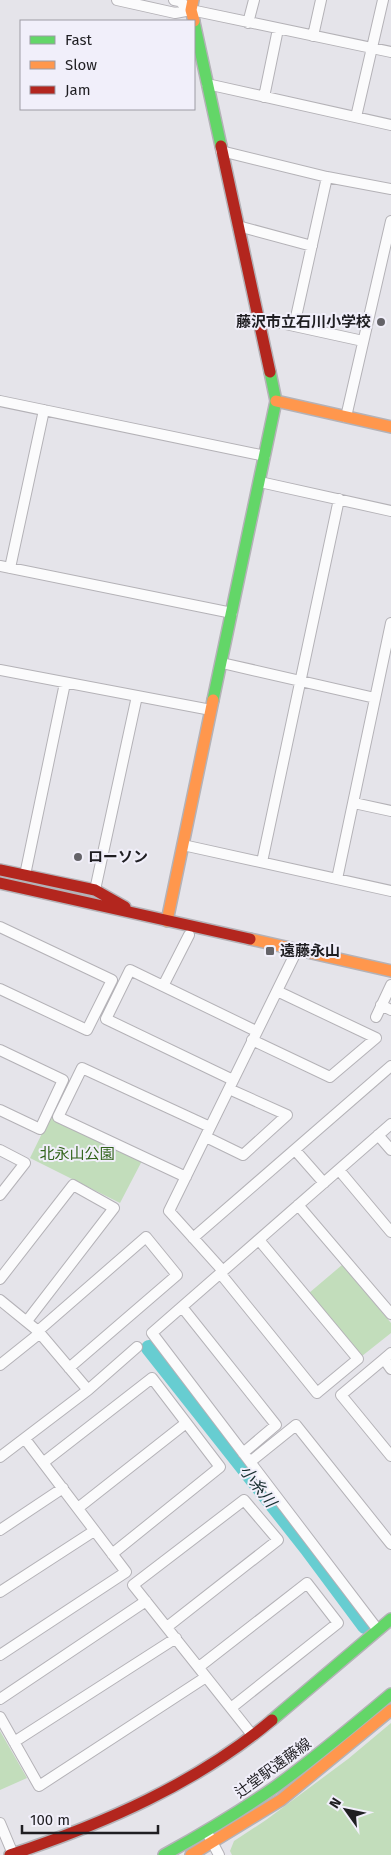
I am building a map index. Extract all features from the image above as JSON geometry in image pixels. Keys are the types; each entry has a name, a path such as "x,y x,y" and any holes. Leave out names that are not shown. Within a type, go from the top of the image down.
{"street":[{"path":"117,0 175,13 193,13 391,52"},
{"path":"174,0 179,1 193,13"},
{"path":"248,23 254,0"},
{"path":"313,36 321,0"},
{"path":"356,116 383,0"},
{"path":"167,921 276,401 195,23"},
{"path":"264,97 278,29"},
{"path":"207,84 391,125"},
{"path":"221,151 327,177 391,190"},
{"path":"294,326 327,177"},
{"path":"346,417 391,222"},
{"path":"238,226 312,246"},
{"path":"258,318 363,341"},
{"path":"0,401 265,456"},
{"path":"276,401 391,427"},
{"path":"44,410 5,567 232,613"},
{"path":"260,482 391,511"},
{"path":"262,862 339,499"},
{"path":"337,879 375,698 388,657 391,623"},
{"path":"222,663 375,698"},
{"path":"0,670 211,710"},
{"path":"25,874 65,683"},
{"path":"95,890 137,696"},
{"path":"354,803 391,811"},
{"path":"183,845 391,891"},
{"path":"167,921 128,909 95,890 25,874 2,871 0,884 391,971"},
{"path":"0,927 112,980 87,1030 0,989"},
{"path":"163,986 189,935"},
{"path":"259,1240 358,1359 317,1393 221,1272 169,1211 297,950"},
{"path":"206,1137 243,1155 287,1115 106,1019 130,970 330,1077 376,1038 277,991"},
{"path":"376,1017 391,985"},
{"path":"381,1006 391,1010"},
{"path":"0,1050 63,1080 40,1129 0,1110"},
{"path":"193,1238 391,1066"},
{"path":"186,1178 58,1116 82,1068 210,1127"},
{"path":"378,1630 152,1333 391,1124"},
{"path":"378,1135 391,1150"},
{"path":"0,1150 25,1163 0,1195"},
{"path":"295,1150 324,1183"},
{"path":"338,1170 391,1232"},
{"path":"0,1279 72,1186 114,1208 27,1321"},
{"path":"298,1206 391,1314"},
{"path":"0,1365 146,1237 177,1275 69,1368"},
{"path":"0,1300 39,1332 88,1390"},
{"path":"182,1307 276,1425 243,1453"},
{"path":"0,1458 88,1390 137,1347"},
{"path":"391,1369 387,1356 341,1395 391,1456"},
{"path":"44,1462 152,1378 220,1467 112,1554"},
{"path":"78,1508 186,1423"},
{"path":"250,1462 296,1425 391,1544"},
{"path":"0,1655 126,1572 44,1462 25,1440"},
{"path":"0,1530 63,1488"},
{"path":"167,1627 278,1540 244,1500 134,1585 146,1601 253,1736"},
{"path":"0,1592 94,1530"},
{"path":"199,1667 307,1583 338,1623 231,1708"},
{"path":"0,1699 146,1601"},
{"path":"0,1823 11,1855 61,1838 112,1817 162,1792 207,1767 253,1736 391,1619"},
{"path":"14,1742 176,1638"},
{"path":"0,1717 39,1786 206,1677"},
{"name":"辻堂駅遠藤線","path":"164,1855 256,1801 311,1761 391,1694"},
{"name":"辻堂駅遠藤線","path":"191,1855 281,1800 391,1710"},
{"path":"206,1832 219,1855"}],"green space":[{"name":"北永山公園","path":"52,1113 144,1157 120,1203 30,1158"},
{"path":"342,1265 391,1323 391,1333 362,1356 309,1293"},
{"path":"391,1723 391,1855 232,1855 230,1851 234,1841 266,1820 348,1759"},
{"path":"0,1731 27,1778 0,1790"}],"waterway":[{"name":"小糸川","path":"149,1348 307,1548 365,1626"}],"traffic: fast":[{"path":"195,27 221,146"},
{"path":"213,700 276,401 270,372"},
{"path":"272,1720 391,1619"},
{"path":"164,1855 275,1787 391,1694"}],"traffic: slow":[{"path":"193,0 191,10 194,20"},
{"path":"276,401 391,427"},
{"path":"167,921 213,700"},
{"path":"250,939 391,971"},
{"path":"191,1855 281,1800 391,1710"}],"traffic: jam":[{"path":"221,146 270,372"},
{"path":"0,870 95,890 125,907"},
{"path":"0,883 250,939"},
{"path":"10,1855 114,1816 180,1783 243,1743 272,1720"}],"place":[{"name":"藤沢市立石川小学校","path":"381,322"},
{"name":"ローソン","path":"78,857"},
{"name":"遠藤永山","path":"270,951"}]}
